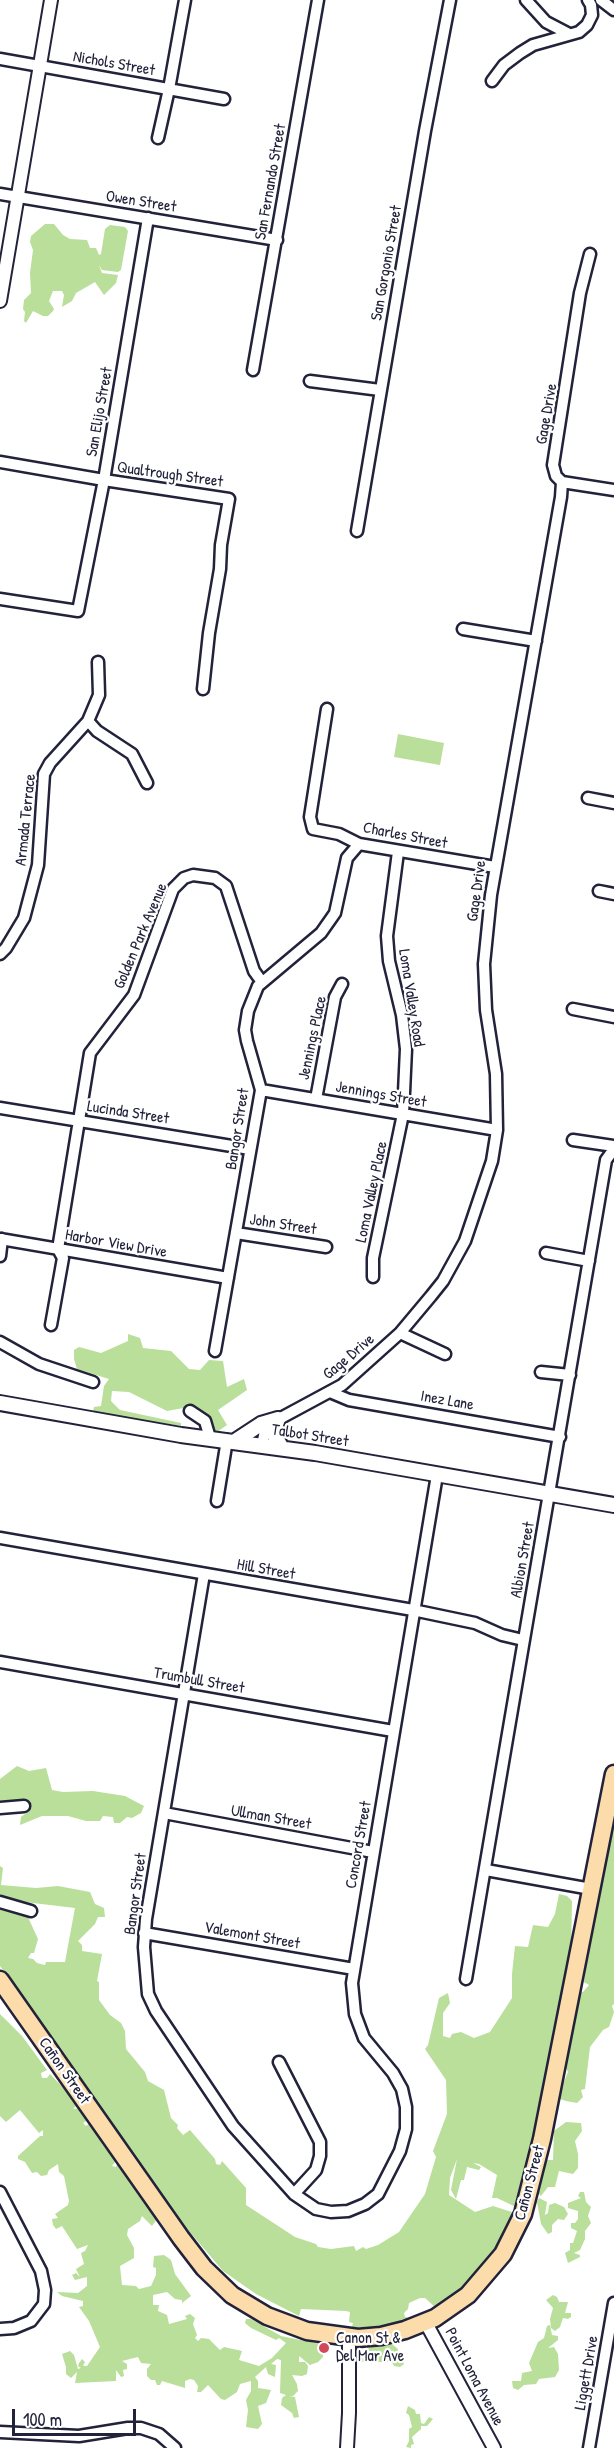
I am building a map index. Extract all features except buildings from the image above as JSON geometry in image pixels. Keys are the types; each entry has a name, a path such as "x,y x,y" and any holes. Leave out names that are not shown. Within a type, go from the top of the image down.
{"main road":[{"name":"Talbot Street","path":"0,1403 282,1448 614,1505"},
{"path":"231,1441 261,1424 278,1419"},
{"path":"278,1419 273,1433 282,1448"},
{"name":"Cañon Street","path":"0,1980 204,2268 232,2295 267,2316 307,2331 349,2337 388,2335 426,2323 461,2300 482,2280 508,2246 523,2214 542,2139 614,1774"}],"street":[{"path":"0,301 51,0"},
{"path":"158,138 185,0"},
{"name":"San Fernando Street","path":"254,370 318,0"},
{"name":"San Gorgonio Street","path":"357,531 424,131 450,0"},
{"path":"526,0 546,22 569,34"},
{"path":"492,81 504,65 533,45 579,32 587,25 592,15 588,0"},
{"path":"601,0 614,10"},
{"name":"Nichols Street","path":"0,59 224,99"},
{"name":"Owen Street","path":"0,194 277,240"},
{"name":"San Elijo Street","path":"0,599 78,611 104,480 148,218"},
{"name":"Gage Drive","path":"262,1445 266,1426 330,1392 364,1367 400,1333 443,1281 465,1241 492,1161 497,1130 496,1074 486,1010 484,964 495,867 562,482 556,476 553,465 580,293 590,254"},
{"path":"310,381 380,390"},
{"name":"Qualtrough Street","path":"0,462 229,499 203,689"},
{"path":"562,482 614,490"},
{"path":"463,629 536,641"},
{"name":"Armada Terrace","path":"0,954 24,918 38,865 44,774 50,763 88,721 99,695 98,662"},
{"name":"Charles Street","path":"327,709 310,817 313,829 339,834 359,844 495,867"},
{"path":"88,721 97,731 132,754 147,783"},
{"path":"588,798 614,803"},
{"name":"Bangor Street","path":"215,1351 261,1090 245,1030 248,1011 258,986 321,933 334,913 347,858 359,844"},
{"name":"Loma Valley Road","path":"398,852 387,936 389,961 402,1015 406,1049 403,1114"},
{"name":"Golden Park Avenue","path":"51,1325 63,1258 58,1249 90,1053 134,995 173,889 184,878 193,875 215,878 226,886 254,971 262,982"},
{"path":"599,891 614,894"},
{"name":"Jennings Place","path":"316,1099 335,997 342,984"},
{"path":"573,1010 614,1017"},
{"name":"Jennings Street","path":"261,1090 497,1130"},
{"name":"Lucinda Street","path":"0,1108 250,1149"},
{"name":"Loma Valley Place","path":"373,1277 373,1258 403,1114"},
{"path":"573,1140 614,1148"},
{"name":"Albion Street","path":"466,1979 606,1160 614,1148"},
{"name":"John Street","path":"236,1233 326,1247"},
{"path":"0,1256 1,1239"},
{"name":"Harbor View Drive","path":"1,1239 228,1278"},
{"path":"546,1253 589,1261"},
{"path":"400,1333 445,1354"},
{"path":"0,1342 39,1364 93,1382"},
{"path":"541,1372 570,1375"},
{"name":"Inez Lane","path":"330,1392 356,1402 560,1437"},
{"path":"190,1411 205,1421 210,1438"},
{"path":"217,1501 231,1441"},
{"name":"Concord Street","path":"373,2199 386,2182 400,2151 406,2129 406,2108 398,2081 367,2044 357,2021 352,1992 354,1969 437,1475"},
{"name":"Hill Street","path":"0,1538 413,1610 475,1623 502,1635 523,1640"},
{"name":"Bangor Street","path":"204,1574 144,1933 147,1989 152,2004 233,2126 294,2194 308,2205 331,2212 348,2211 373,2199"},
{"name":"Trumbull Street","path":"0,1662 393,1731"},
{"path":"0,1808 24,1806"},
{"name":"Ullman Street","path":"164,1813 373,1852"},
{"path":"486,1870 591,1889"},
{"path":"0,1902 31,1911"},
{"name":"Valemont Street","path":"144,1933 354,1969"},
{"path":"279,2062 320,2142 320,2156 316,2170 294,2194"},
{"path":"0,2192 42,2275 45,2290 44,2304 36,2316 24,2325 0,2329"},
{"name":"Liggett Drive","path":"589,2448 614,2303"},
{"name":"Point Loma Avenue","path":"426,2323 494,2448"},
{"path":"347,2448 349,2337"},
{"path":"0,2432 79,2436 141,2428 159,2434 175,2448"}],"green space":[{"path":"45,224 54,224 63,235 70,239 87,240 90,248 96,248 99,255 105,229 110,225 125,227 128,231 121,270 118,272 102,270 99,265 102,273 118,275 116,283 104,295 95,282 76,293 72,301 62,307 64,295 62,291 53,291 49,301 53,311 48,316 43,316 33,311 26,323 23,309 24,300 31,293 30,273 33,250 30,242 31,236"},
{"path":"398,734 444,743 440,765 394,757"},
{"path":"128,1334 140,1338 143,1348 171,1351 189,1369 200,1370 209,1360 223,1361 227,1387 244,1379 247,1390 218,1410 227,1425 217,1432 211,1427 209,1418 189,1407 167,1411 129,1392 112,1391 111,1401 120,1410 181,1423 181,1426 93,1412 94,1407 101,1406 104,1386 109,1379 77,1369 74,1350 79,1347 101,1353 128,1341"},
{"path":"17,1766 29,1771 46,1768 52,1790 93,1791 125,1796 144,1806 141,1813 132,1818 127,1817 120,1823 114,1823 113,1817 103,1816 100,1821 86,1821 68,1816 42,1816 20,1825 21,1817 29,1811 29,1800 0,1801 0,1779"},
{"path":"614,1811 614,2004 612,2006 614,2012 609,2027 603,2030 590,2047 585,2089 581,2090 583,2097 577,2103 560,2099 559,2094 568,2072 565,2066 566,2047 576,1993 583,1992 589,1985 584,1982 586,1953"},
{"path":"0,1866 3,1868 1,1885 36,1888 58,1886 90,1892 95,1904 104,1908 105,1917 98,1917 95,1924 78,1941 82,1945 82,1951 102,1954 97,1981 99,1982 99,2000 110,2015 121,2023 125,2031 126,2049 145,2072 148,2081 164,2090 171,2118 178,2125 177,2128 183,2135 190,2130 215,2159 216,2164 220,2165 222,2161 246,2188 246,2205 295,2237 316,2244 318,2247 331,2249 354,2246 356,2251 363,2247 366,2249 378,2245 399,2232 425,2194 436,2157 433,2151 447,2114 446,2080 425,2049 428,2045 439,1998 448,1993 450,2003 443,2013 443,2036 450,2038 452,2034 461,2032 474,2038 490,2032 512,1998 515,1946 528,1947 533,1925 548,1927 555,1914 559,1894 567,1896 572,1901 571,1957 518,2208 492,2198 497,2175 479,2164 473,2163 481,2167 479,2170 467,2167 456,2199 451,2190 457,2159 450,2178 449,2195 475,2212 493,2206 515,2213 494,2255 462,2289 435,2307 425,2298 420,2298 409,2303 404,2313 405,2317 409,2318 387,2325 363,2328 352,2327 353,2323 349,2322 350,2312 346,2311 301,2309 299,2316 256,2294 223,2271 177,2217 0,1966 0,1905 27,1915 38,1939 34,1953 31,1953 28,1958 45,1965 46,1962 65,1962 75,1908 0,1899"},
{"path":"0,2014 22,2036 47,2070 41,2073 42,2078 47,2078 50,2074 71,2096 77,2105 73,2109 80,2108 88,2120 83,2123 86,2126 90,2123 103,2142 102,2144 111,2154 115,2162 112,2166 116,2167 117,2164 157,2219 152,2226 142,2216 140,2221 128,2229 127,2235 134,2248 134,2258 120,2266 122,2285 136,2286 139,2289 151,2286 156,2275 156,2268 153,2267 154,2256 164,2255 171,2260 175,2274 191,2296 182,2303 182,2300 175,2299 167,2292 153,2295 153,2305 159,2305 158,2311 167,2315 169,2324 187,2319 185,2316 190,2314 195,2318 193,2324 197,2335 195,2338 198,2341 201,2338 209,2339 220,2350 224,2347 242,2351 239,2360 259,2366 272,2358 286,2343 279,2338 276,2340 251,2328 245,2323 246,2319 251,2319 281,2336 320,2344 323,2357 310,2365 299,2356 299,2362 305,2362 308,2366 307,2374 292,2375 298,2391 293,2396 289,2396 295,2397 299,2417 294,2418 292,2413 281,2405 282,2398 286,2395 280,2393 281,2360 277,2359 271,2364 276,2365 275,2377 268,2374 266,2367 255,2377 258,2381 258,2388 271,2390 266,2403 258,2406 262,2424 258,2429 246,2427 248,2410 246,2400 251,2391 251,2381 240,2384 237,2392 225,2400 221,2399 208,2385 201,2392 197,2392 198,2386 194,2380 190,2379 185,2381 185,2388 162,2381 160,2385 157,2385 155,2380 147,2376 147,2369 151,2364 141,2363 138,2357 122,2361 127,2364 127,2369 123,2370 124,2376 121,2377 116,2370 116,2381 75,2383 77,2372 71,2378 66,2374 62,2354 70,2351 74,2355 78,2369 81,2368 78,2366 82,2359 85,2362 83,2366 87,2366 100,2347 89,2321 79,2307 83,2306 83,2301 62,2296 57,2292 78,2293 87,2286 87,2277 75,2280 72,2275 76,2273 80,2277 76,2269 84,2264 81,2253 88,2245 77,2249 62,2226 56,2229 53,2225 52,2219 58,2218 55,2214 68,2205 69,2201 64,2176 59,2172 58,2164 49,2170 47,2175 41,2176 37,2172 32,2173 25,2162 18,2159 18,2156 40,2136 43,2136 43,2130 39,2133 20,2110 6,2122 0,2116"},
{"path":"566,2122 581,2123 582,2131 575,2141 578,2168 573,2174 559,2171 555,2187 548,2187 541,2196 536,2191 545,2160 553,2160 554,2131"},
{"path":"580,2192 584,2192 586,2202 591,2207 588,2216 591,2223 585,2231 585,2239 580,2250 574,2253 580,2257 568,2263 565,2253 570,2250 570,2243 573,2243 577,2231 571,2228 571,2223 575,2223 578,2219 578,2211 568,2208 568,2203 581,2198 578,2196"},
{"path":"539,2198 547,2202 545,2215 548,2213 549,2205 555,2203 564,2207 568,2214 564,2220 558,2219 552,2225 552,2232 548,2234 541,2224 537,2202"},
{"path":"553,2295 559,2302 568,2302 565,2313 571,2313 568,2319 563,2318 560,2327 555,2331 551,2328 550,2319 553,2308 546,2300"},
{"path":"550,2325 552,2335 558,2336 558,2340 548,2348 554,2347 558,2354 559,2370 555,2377 539,2379 536,2384 524,2385 518,2390 513,2388 512,2381 521,2381 522,2373 532,2371 529,2363 538,2342 544,2338 547,2326"},
{"path":"392,2344 398,2349 397,2357 402,2359 404,2364 400,2367 394,2366 392,2362 362,2362 363,2352 372,2346"},
{"path":"408,2406 415,2410 416,2414 420,2414 421,2423 424,2424 429,2417 433,2419 427,2426 421,2426 421,2429 412,2437 414,2444 411,2448 406,2447 409,2441 409,2429 412,2427 409,2415 406,2413"}],"place":[{"name":"Canon St & Del Mar Ave","path":"324,2348"}]}
